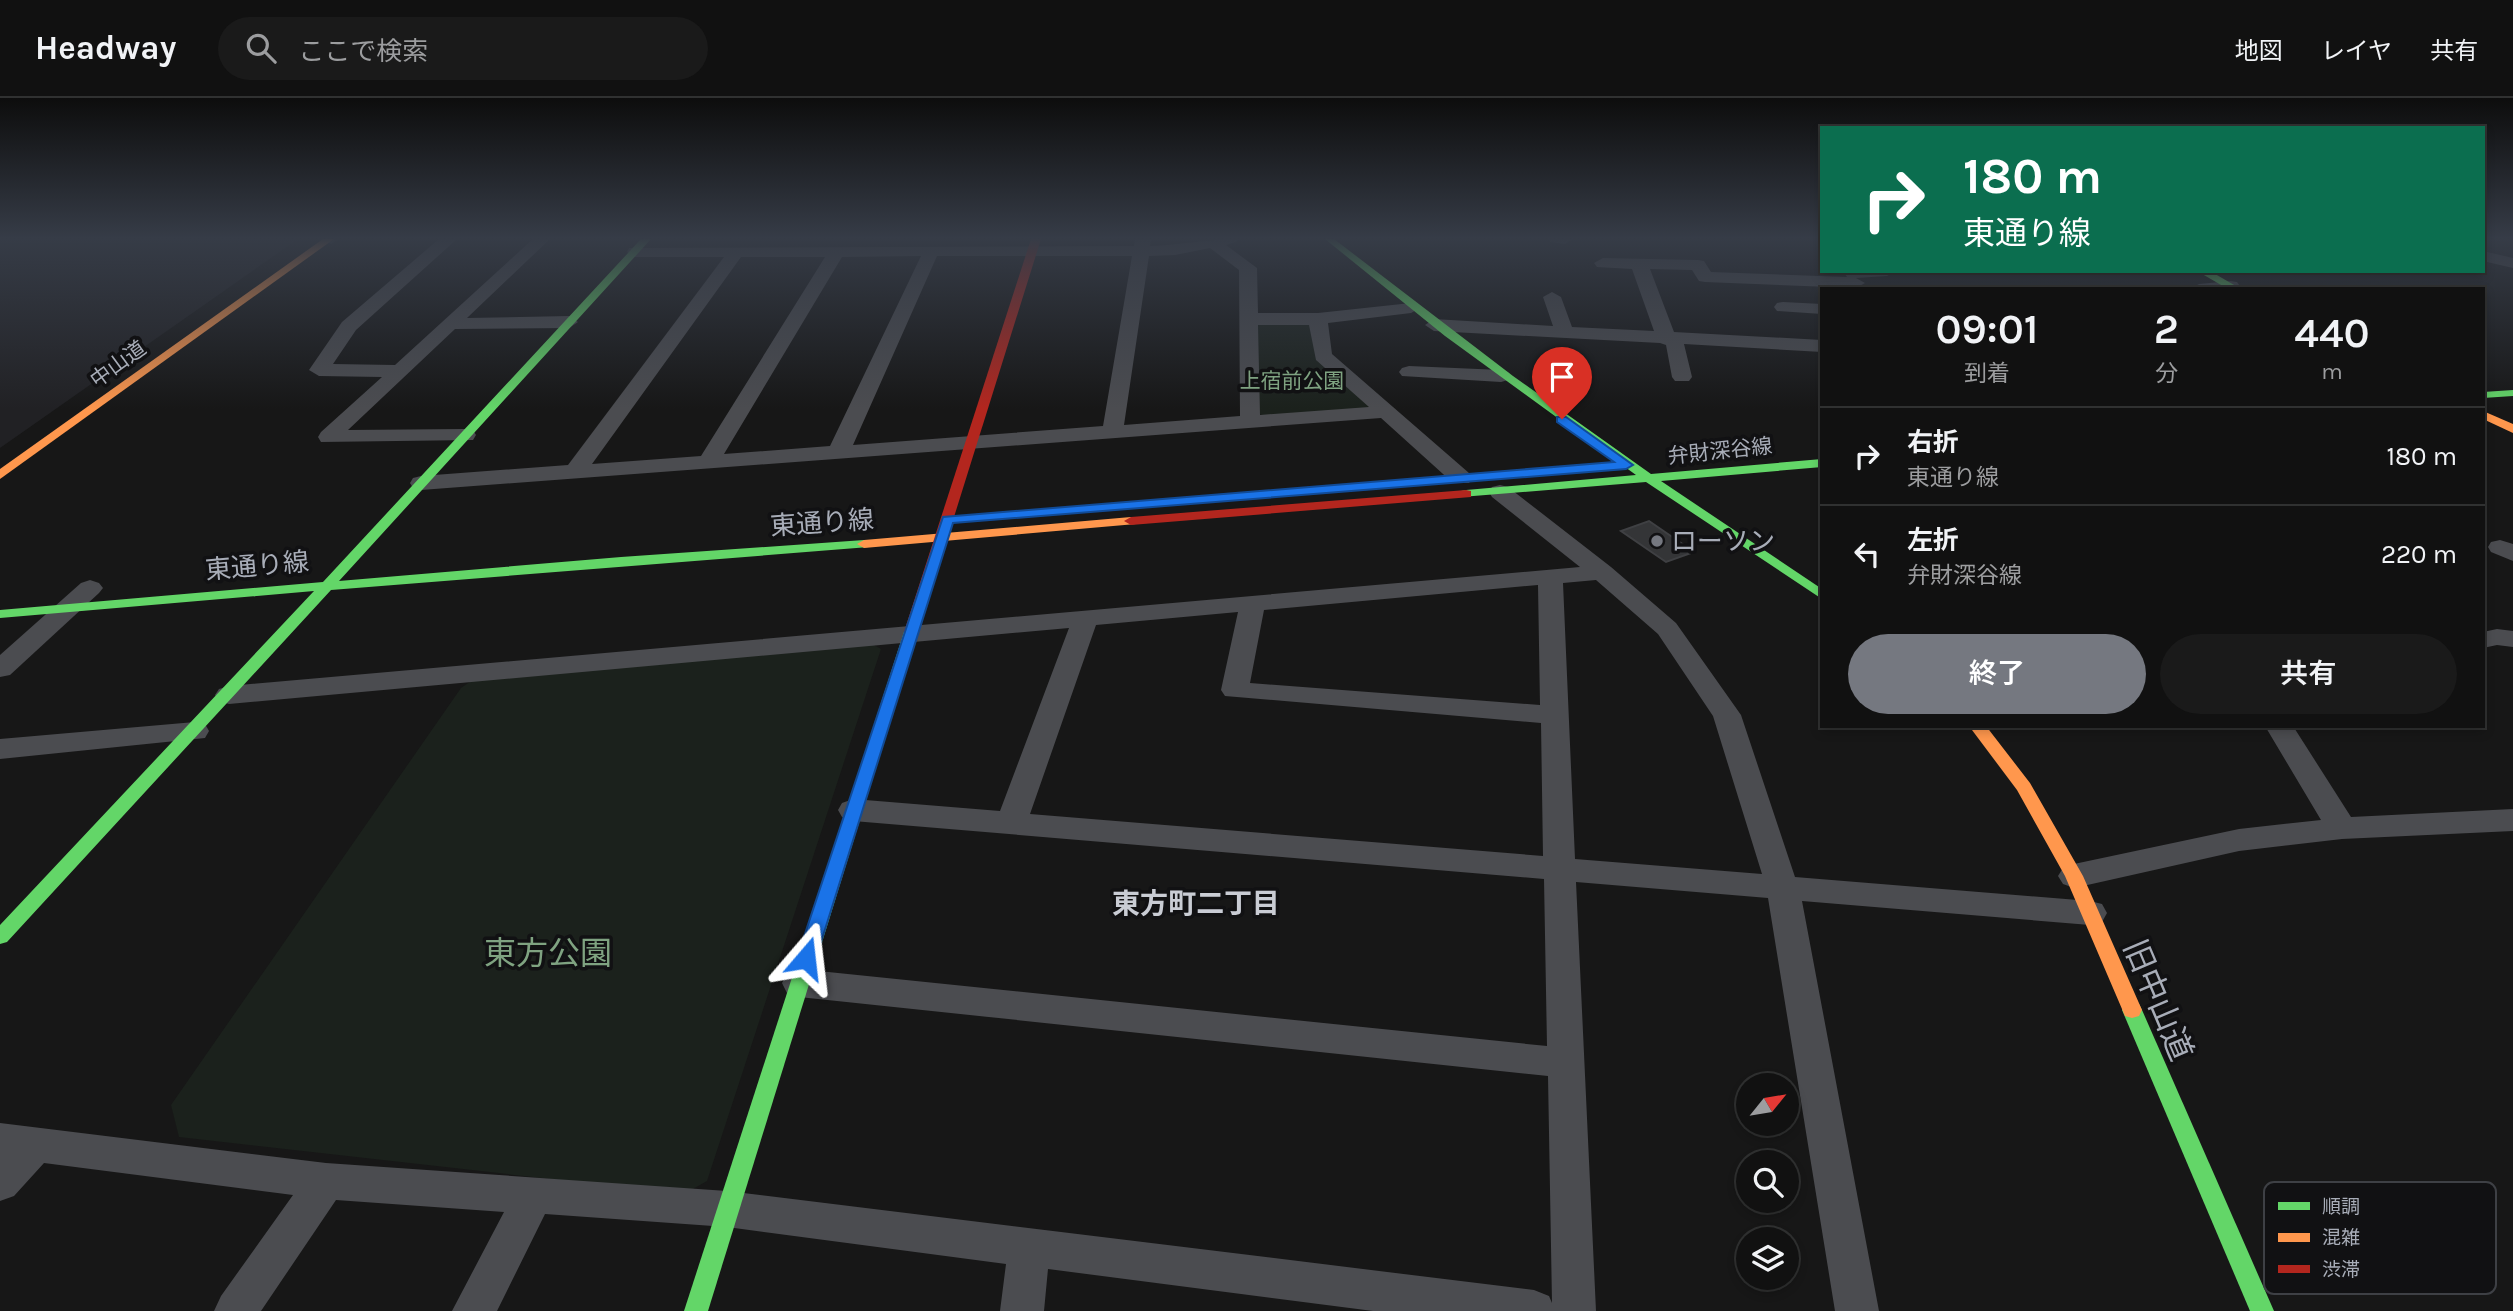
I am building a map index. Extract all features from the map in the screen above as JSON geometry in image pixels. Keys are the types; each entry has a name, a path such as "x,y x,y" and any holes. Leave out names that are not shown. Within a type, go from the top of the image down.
{"main road":[{"name":"中山道","path":"0,475 251,296"},
{"path":"0,937 229,695 339,571 594,296"},
{"path":"696,1311 1018,296"},
{"name":"弁財深谷線","path":"1396,296 1501,376 1648,480 1820,463"},
{"path":"2485,395 2513,393"},
{"path":"2485,412 2513,407"},
{"path":"2485,413 2513,429"},
{"name":"弁財深谷線","path":"1626,465 1820,449"},
{"path":"1434,480 1626,465"},
{"path":"1648,480 1820,594"},
{"name":"東通り線","path":"0,614 81,593 327,585 1648,480"},
{"path":"1174,501 1356,486"},
{"name":"東通り線","path":"159,584 804,532"},
{"name":"旧中山道","path":"1979,728 2024,787 2074,876 2262,1311"}],"street":[{"path":"384,296 349,326 319,370 400,371"},
{"path":"465,435 329,437 481,296"},
{"path":"575,472 704,296"},
{"path":"708,462 809,296"},
{"path":"839,451 911,296"},
{"path":"1112,431 1134,296"},
{"path":"1249,296 1250,422"},
{"path":"1653,296 1682,377"},
{"path":"1552,297 1564,331"},
{"path":"1783,307 1820,309"},
{"path":"1249,319 1318,319 1411,308"},
{"path":"1318,319 1323,356 1461,478"},
{"path":"451,324 569,323"},
{"path":"1434,325 1564,331 1670,340 1820,346"},
{"path":"1409,372 1501,376"},
{"path":"421,483 1385,412"},
{"path":"1500,492 1602,572 1667,629 1727,715 1783,887 1857,1311"},
{"path":"229,695 1602,572"},
{"path":"1550,576 1574,1311"},
{"path":"0,669 81,593"},
{"path":"1252,602 1235,690 1554,715"},
{"path":"1011,823 1086,617"},
{"path":"2485,640 2497,637 2513,639"},
{"path":"2280,728 2342,828"},
{"path":"0,749 195,731"},
{"path":"853,810 2090,913"},
{"path":"2074,876 2239,840 2342,828 2500,821 2513,841"},
{"path":"799,983 1566,1063"},
{"path":"0,1183 18,1142 326,1181 727,1209 1534,1311"},
{"path":"236,1311 326,1181"},
{"path":"474,1311 534,1195"},
{"path":"1022,1311 1029,1247"}],"shaded area":[{"path":"0,296 217,296 0,448"}],"green space":[{"name":"上宿前公園","path":"1313,324 1316,356 1372,405 1370,408 1266,416 1259,414 1257,325"},
{"name":"東方公園","path":"872,644 881,649 707,1181 684,1194 179,1137 171,1105 461,688 474,679"}],"building":[{"name":"ローソン","path":"1649,521 1694,552 1666,562 1621,531"}],"traffic: fast":[{"path":"0,937 244,677 594,296"},
{"path":"1399,296 1571,423 1820,594"},
{"path":"2485,395 2513,393"},
{"path":"1466,494 1820,463"},
{"path":"0,614 621,561 864,544"},
{"path":"696,1311 911,632"},
{"path":"2132,1010 2262,1311"}],"traffic: slow":[{"path":"0,475 250,296"},
{"path":"2485,415 2513,429"},
{"path":"864,544 1131,521"},
{"path":"1979,728 2024,787 2074,876 2132,1010"}],"traffic: jam":[{"path":"911,632 1018,296"},
{"path":"1131,521 1466,494"}],"place":[{"name":"ローソン","path":"1657,541"}],"district":[{"name":"東方町二丁目","path":"1196,903"}],"route":[{"path":"806,958 948,519 1626,465 1562,419"}]}
